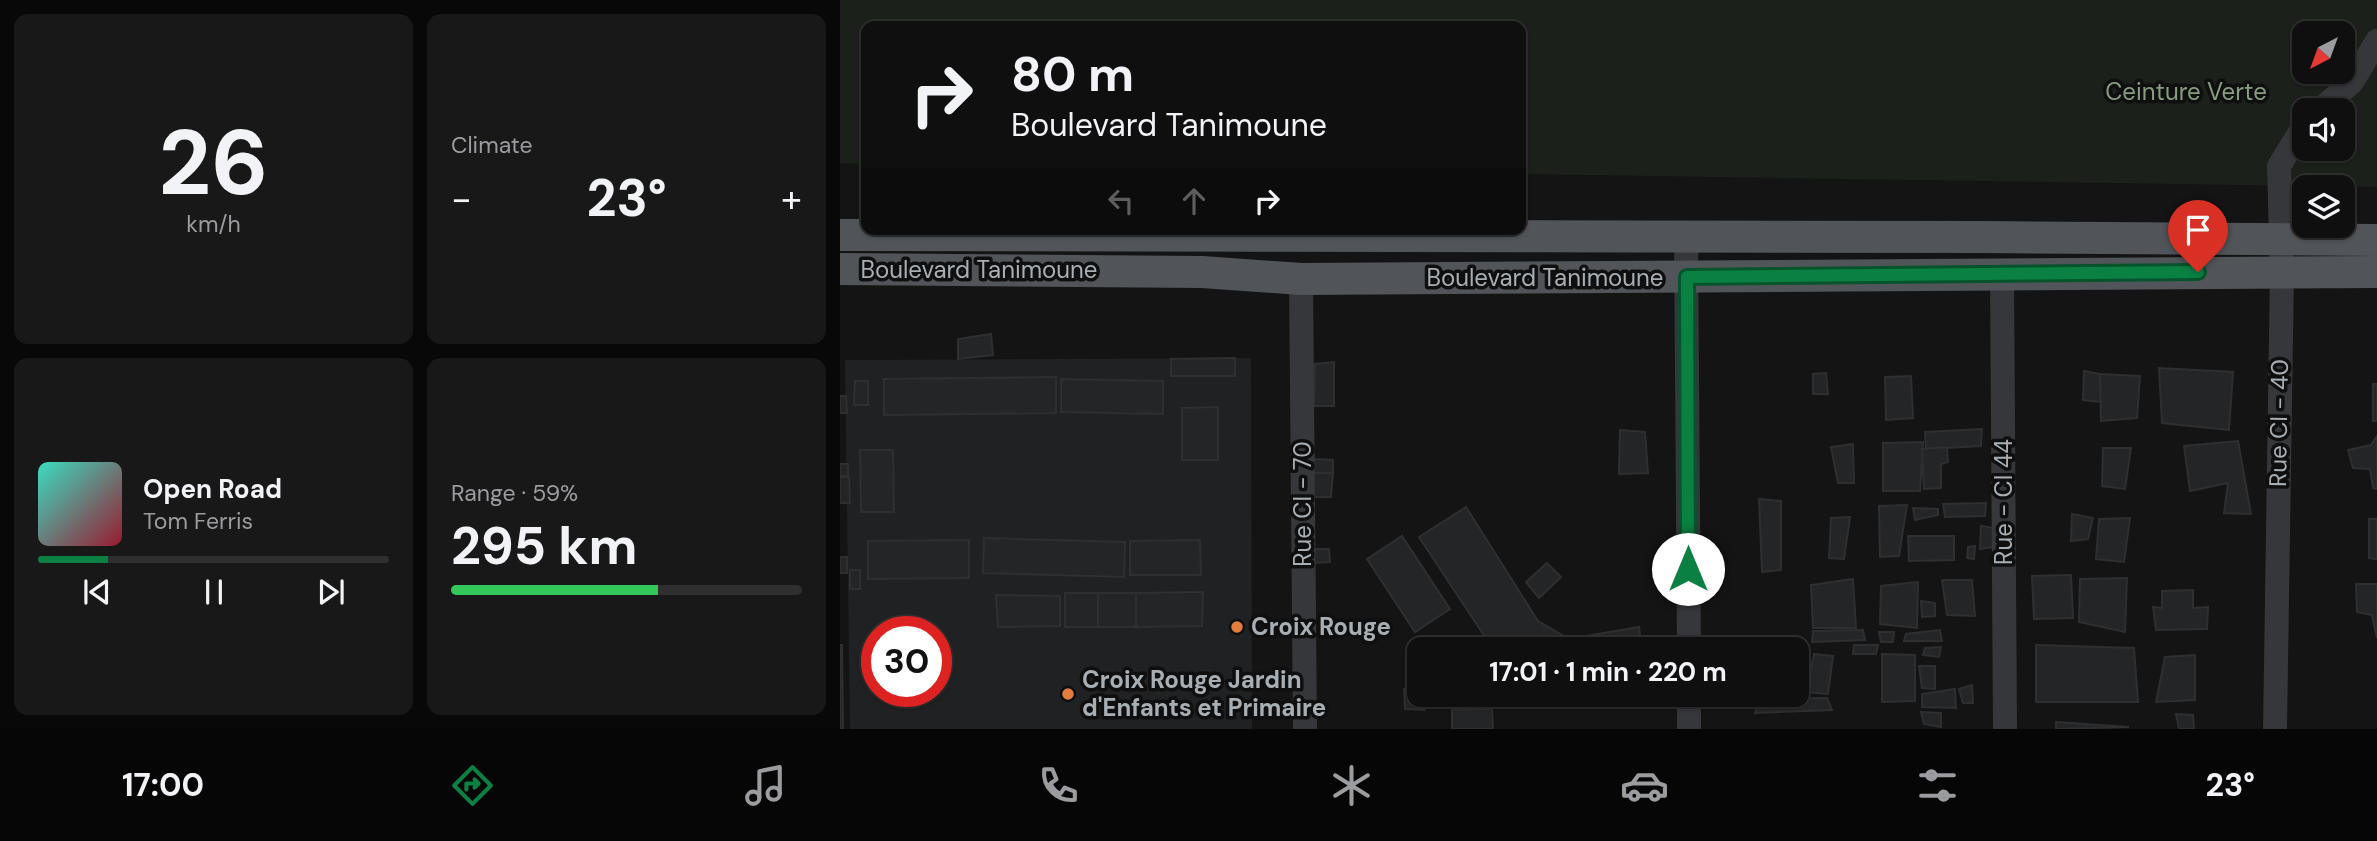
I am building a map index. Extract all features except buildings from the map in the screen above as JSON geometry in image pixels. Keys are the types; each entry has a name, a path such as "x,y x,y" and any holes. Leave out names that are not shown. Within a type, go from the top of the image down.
{"main road":[{"name":"Boulevard Tanimoune","path":"840,235 2377,240"},
{"name":"Boulevard Tanimoune","path":"840,269 1202,272 1301,279 2377,272"}],"street":[{"path":"2333,98 2352,82 2377,41"},
{"name":"Rue CI - 40","path":"2275,729 2282,271 2280,166 2292,146"},
{"path":"1686,237 1689,637"},
{"name":"Rue - CI 44","path":"2002,274 2005,729"},
{"name":"Rue CI - 70","path":"1301,279 1305,729"},
{"path":"1689,707 1689,729"}],"shaded area":[{"path":"1251,358 1252,729 850,729 845,360"}],"green space":[{"name":"Ceinture Verte","path":"840,0 2377,0 2377,187 2355,187 2355,175 2292,175 2292,186 1526,174 1526,21 861,21 861,164 840,163"}],"place":[{"name":"Croix Rouge","path":"1237,627"},
{"name":"Croix Rouge Jardin d'Enfants et Primaire","path":"1068,694"}],"route":[{"path":"1688,569 1687,277 2198,272"}]}
